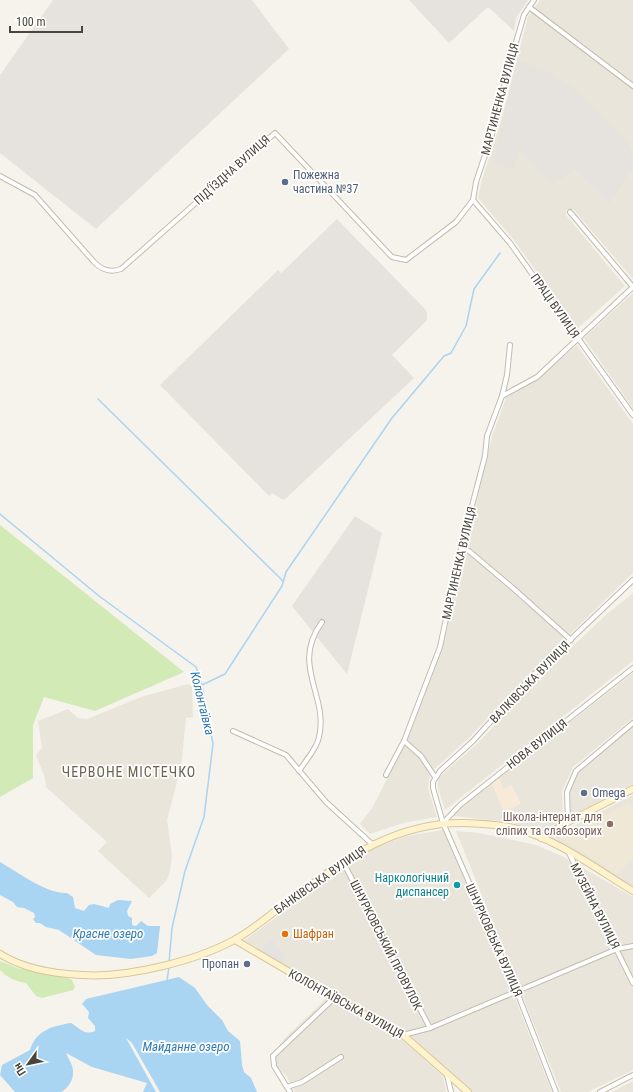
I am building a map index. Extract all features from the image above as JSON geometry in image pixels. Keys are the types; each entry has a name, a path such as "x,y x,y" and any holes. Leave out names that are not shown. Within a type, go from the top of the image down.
{"main road":[{"path":"541,838 568,822 633,789"},
{"name":"БАНКІВСЬКА ВУЛИЦЯ","path":"0,954 12,962 55,972 97,976 128,972 196,956 235,940 343,862 372,844 404,831 443,823 482,824 513,827 568,851 633,891"},
{"name":"КОЛОНТАЇВСЬКА ВУЛИЦЯ","path":"235,940 334,998 403,1035 468,1092"}],"street":[{"name":"МАРТИНЕНКА ВУЛИЦЯ","path":"473,200 476,182 496,122 508,69 524,15 534,0"},
{"path":"529,7 633,86"},
{"name":"ПІД’ЇЗДНА ВУЛИЦЯ","path":"0,176 34,196 100,268 114,272 121,269 275,133 392,257 406,260 456,222 473,200"},
{"name":"ПРАЦІ ВУЛИЦЯ","path":"473,200 510,243 633,415"},
{"path":"502,396 537,377 633,287 570,212"},
{"name":"МАРТИНЕНКА ВУЛИЦЯ","path":"386,775 404,741 440,647 461,548 485,456 487,436 502,396 507,375 510,345"},
{"path":"461,548 469,551 571,640"},
{"name":"ВАЛКІВСЬКА ВУЛИЦЯ","path":"435,777 473,741 531,677 633,580"},
{"path":"299,771 319,738 320,713 310,669 309,655 314,634 322,622"},
{"name":"НОВА ВУЛИЦЯ","path":"443,823 460,805 633,668"},
{"path":"568,822 567,792 576,771 633,723"},
{"path":"233,731 286,755 335,812 372,844"},
{"path":"404,741 421,756 435,777"},
{"name":"ШНУРКОВСЬКА ВУЛИЦЯ","path":"435,777 433,788 443,823 517,992 556,1092"},
{"name":"МУЗЕЙНА ВУЛИЦЯ","path":"568,851 633,983"},
{"name":"ШНУРКОВСЬКИЙ ПРОВУЛОК","path":"343,862 430,1028"},
{"path":"403,1035 430,1028 617,949 633,946"},
{"path":"290,1092 274,1066 273,1056 334,998"},
{"path":"287,1087 302,1082 341,1056"},
{"path":"447,1074 451,1092"},
{"path":"600,1092 633,1075"},
{"path":"612,1087 614,1092"}],"shaded area":[{"path":"53,0 252,0 289,49 96,229 0,153 0,75"},
{"path":"409,0 528,0 516,18 514,31 488,7 449,43"},
{"path":"540,0 633,0 633,279 573,209 566,210 566,215 625,286 577,329 514,240 478,198 481,183 500,124 528,17"},
{"path":"518,59 546,71 574,87 625,138 633,153 633,167 610,203 575,169 553,185 519,150 513,170 493,162"},
{"path":"337,219 425,309 427,313 427,320 392,355 414,378 284,500 272,493 269,496 160,385 278,270 281,273"},
{"path":"633,293 633,408 584,338"},
{"path":"577,345 633,424 633,573 532,671 470,737 430,773 428,789 437,817 403,823 370,834 360,824 372,808 407,741 442,649 492,437 507,395 538,379"},
{"path":"355,516 382,533 347,674 292,606"},
{"path":"633,593 633,661 445,810 438,788 438,778 477,744 539,678 607,614"},
{"path":"633,673 633,718 573,767 562,791 563,819 541,833 514,823 454,816 462,807"},
{"path":"188,684 192,687 193,717 186,718 181,767 167,820 172,855 170,871 167,880 149,898 98,851 107,842 46,787 45,778 36,755 42,748 38,721 68,709 78,718 87,719 141,697"},
{"path":"633,726 633,784 570,817 568,791 578,772"},
{"path":"499,778 504,789 512,785 521,804 504,812 491,782"},
{"name":"Школа-інтернат для сліпих та слабозорих","path":"633,795 633,887 551,838"},
{"name":"Школа-інтернат для сліпих та слабозорих","path":"629,803 633,810 633,859 616,874 560,838"},
{"path":"443,830 515,998 552,1092 473,1092 408,1035 243,941 373,848 407,836"},
{"path":"456,831 479,833 536,845 564,857 633,897 633,1070 588,1092 561,1092"},
{"path":"273,940 286,958 282,963 261,951 266,944"},
{"path":"328,997 401,1039 443,1076 446,1092 295,1092 287,1077 270,1059 284,1039"},
{"path":"633,1081 633,1092 612,1092 614,1091"}],"green space":[{"path":"0,525 184,672 95,711 44,697 33,725 33,778 0,797"},
{"path":"0,961 17,968 68,978 72,980 75,987 73,990 42,998 36,996 26,983 12,979 0,970"}],"water":[{"name":"Красне озеро","path":"0,862 41,886 50,890 67,893 73,897 75,908 84,911 89,905 94,904 109,908 110,904 118,900 132,901 127,911 128,916 132,918 132,925 136,926 141,921 148,926 160,926 157,953 152,956 131,959 96,955 59,930 36,923 33,919 35,917 34,913 24,908 17,907 13,902 0,895"},
{"name":"Майданне озеро","path":"179,977 195,988 207,1005 222,1020 228,1031 240,1041 244,1072 251,1078 257,1092 160,1092 132,1043 126,1038 156,1092 143,1092 147,1083 92,1067 66,1053 73,1069 73,1074 68,1086 61,1092 15,1092 0,1075 2,1065 30,1050 36,1038 46,1030 71,1023 82,1031 88,1033 95,1031 95,1026 88,1018 89,1012 82,1004 86,999"}],"waterway":[{"path":"202,685 225,674 282,586 286,572 392,418 444,356 451,353 466,326 474,289 500,253"},
{"path":"98,399 283,581"},
{"name":"Колонтаївка","path":"0,514 99,596 196,667 202,685 213,744 204,817 185,871 172,928 169,963"},
{"name":"Колонтаївка","path":"167,981 169,967"}],"place":[{"name":"Пожежна частина №37","path":"285,182"},
{"name":"Omega","path":"584,793"},
{"name":"Школа-інтернат для сліпих та слабозорих","path":"610,824"},
{"name":"Наркологічний диспансер","path":"457,885"},
{"name":"Шафран","path":"285,934"},
{"name":"Пропан","path":"247,964"}],"district":[{"name":"ЧЕРВОНЕ МІСТЕЧКО","path":"129,772"}]}
